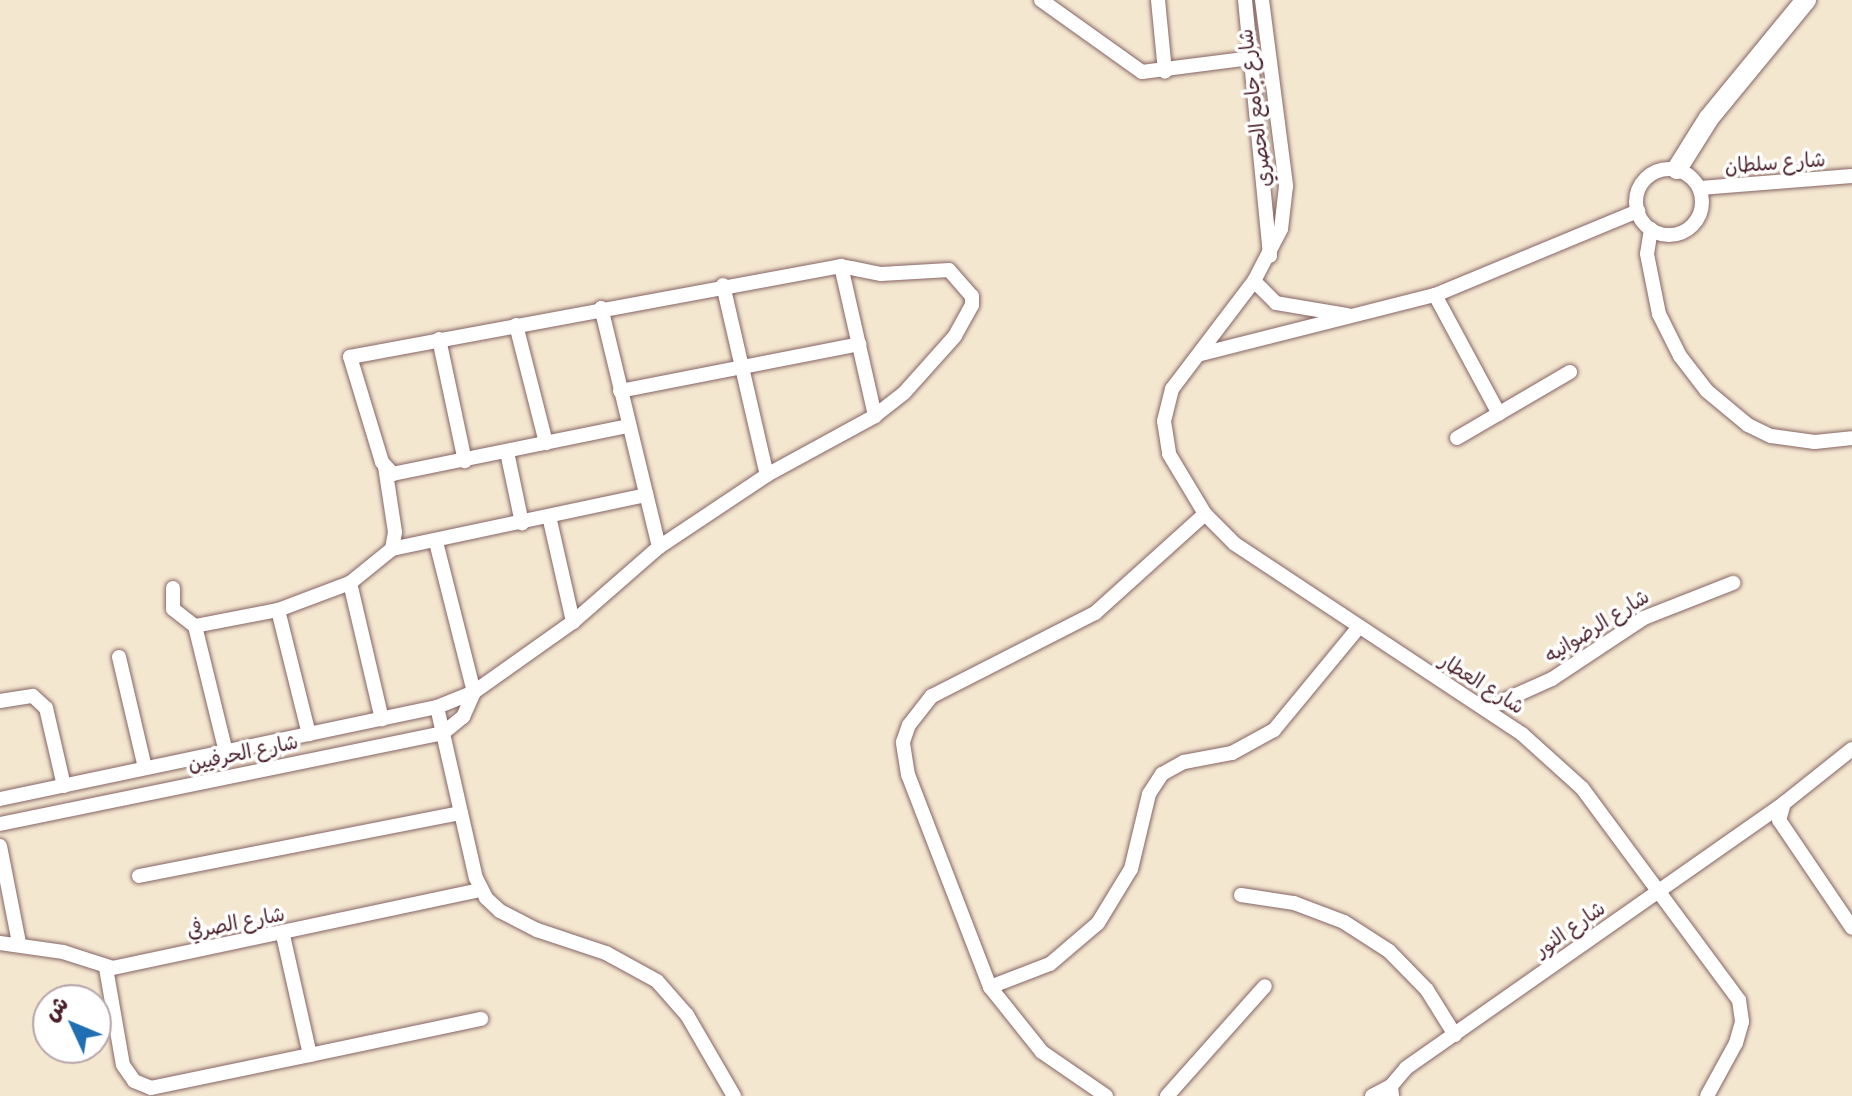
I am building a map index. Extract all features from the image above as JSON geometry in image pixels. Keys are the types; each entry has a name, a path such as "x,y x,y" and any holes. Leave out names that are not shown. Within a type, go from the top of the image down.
{"street":[{"path":"1041,0 1134,69 1165,72 1252,58"},
{"path":"1158,0 1165,72"},
{"name":"شارع جامع الحصري","path":"1245,0 1270,256"},
{"name":"شارع جامع الحصري","path":"1201,354 1270,256 1281,229 1286,186 1262,0"},
{"path":"1677,169 1700,188 1701,212 1686,230 1675,234 1651,229 1638,211 1645,179 1677,169 1709,118 1806,0"},
{"name":"شارع سلطان","path":"1700,188 1852,176"},
{"path":"1201,354 1435,295 1638,211"},
{"path":"1651,229 1647,254 1659,314 1680,356 1707,391 1748,425 1771,436 1815,442 1852,438"},
{"path":"392,549 395,532 385,467 350,357 723,285 841,266 875,416"},
{"name":"شارع الحرفيين","path":"0,799 437,707 474,692 573,622 659,547 767,475 875,416 940,355 972,305 972,296 949,270 881,274 841,266"},
{"path":"1254,281 1276,303 1360,316"},
{"path":"723,285 767,475"},
{"path":"1435,295 1499,414"},
{"path":"601,308 659,547"},
{"path":"516,325 546,443"},
{"path":"439,339 465,461"},
{"path":"620,391 859,344"},
{"name":"شارع العطار","path":"1201,354 1172,389 1164,421 1177,474 1205,514 1235,544 1485,709 1553,758 1661,890 1739,1000 1742,1022 1736,1043 1707,1096"},
{"path":"1457,438 1570,372"},
{"path":"385,467 399,475 628,426"},
{"path":"507,452 522,523"},
{"path":"195,626 278,610 350,583 392,549 646,495"},
{"path":"1106,1096 1042,1052 990,987 903,755 909,725 932,696 1095,613 1205,514"},
{"path":"549,516 573,622"},
{"path":"436,542 474,692"},
{"path":"350,583 382,719"},
{"name":"شارع الرضوانيه","path":"1485,709 1552,679 1644,618 1733,583"},
{"path":"173,588 173,609 195,626 226,752"},
{"path":"278,610 309,734"},
{"path":"990,987 1050,964 1098,923 1131,869 1149,794 1162,774 1184,762 1232,753 1274,730 1358,628"},
{"path":"119,657 145,768"},
{"name":"شارع الحرفيين","path":"0,824 443,733 463,717 474,692"},
{"path":"0,701 33,696 46,708 64,786"},
{"path":"437,707 481,890 500,911 615,956 657,981 687,1015 734,1096"},
{"name":"شارع النور","path":"1372,1096 1392,1091 1406,1068 1784,803 1852,749"},
{"path":"1784,803 1781,828 1852,928"},
{"path":"139,876 461,813"},
{"path":"0,846 19,943"},
{"name":"شارع الصرفي","path":"0,943 19,943 106,968 283,935 481,890"},
{"path":"1241,895 1294,903 1344,922 1389,951 1427,990 1455,1035"},
{"path":"283,935 310,1055"},
{"path":"106,968 123,1065 142,1085 310,1055 481,1019"},
{"path":"1167,1096 1265,986"}]}
